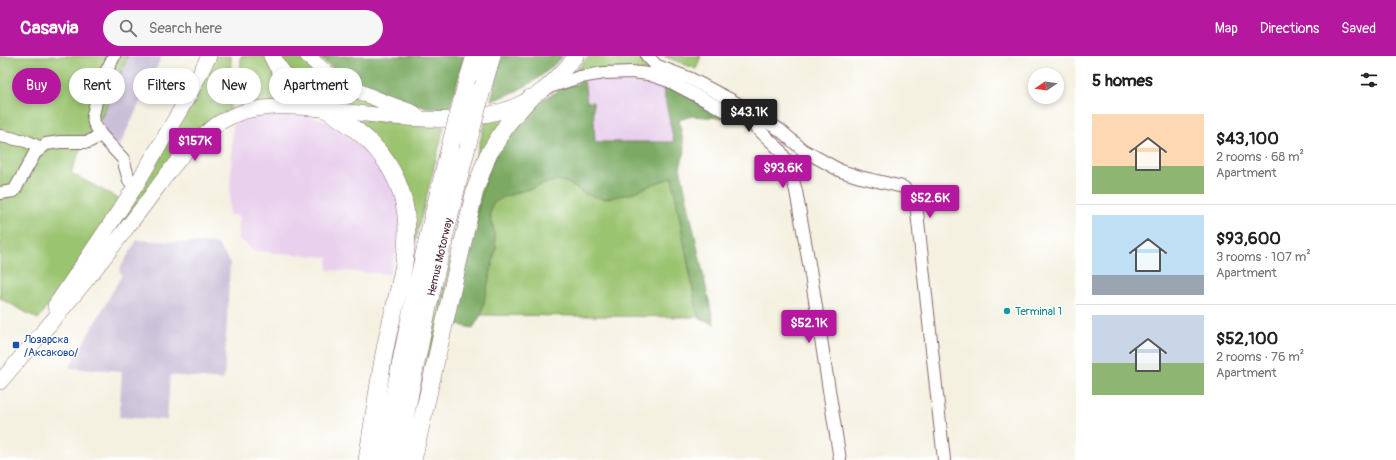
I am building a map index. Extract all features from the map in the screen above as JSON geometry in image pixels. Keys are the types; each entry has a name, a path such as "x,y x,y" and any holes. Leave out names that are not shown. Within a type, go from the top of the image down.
{"highway":[{"path":"272,56 276,66 288,81 303,94 350,125 381,154 395,177 404,202 407,217 405,261 385,349 367,460"},
{"name":"Hemus Motorway","path":"383,460 415,291 450,146 475,56"},
{"name":"Hemus Motorway","path":"398,460 418,355 445,230 492,56"},
{"path":"413,460 475,190 488,155 508,123 537,94"}],"main road":[{"path":"31,344 135,187 188,97 209,56"},
{"path":"308,56 334,77 356,90 427,118"},
{"path":"0,382 93,273 172,166 197,139 217,123 234,114 280,106 326,109 385,116 447,119 494,113 514,106 537,94 576,56"}],"street":[{"path":"114,56 100,84 93,115 94,123 101,135 122,159 130,180 135,187"},
{"path":"651,60 692,73 719,90 729,105 780,149 789,165 796,191 811,274 840,460"},
{"path":"537,94 580,77 604,73 632,72 648,74 729,105 780,130 803,150 841,171 903,187 914,198 916,203 944,460"},
{"path":"0,193 14,191 35,153 46,144 60,142 88,142 101,135"},
{"path":"0,136 26,141 41,148"}],"shaded area":[{"path":"123,56 162,56 156,68 133,68 133,104 139,104 118,149 104,133 99,117 104,104 125,104 125,68 118,68"},
{"path":"608,77 631,77 662,84 674,142 594,142 593,102 587,102 584,81"},
{"path":"280,113 301,115 324,120 355,138 379,162 401,203 400,234 390,274 327,270 328,257 255,251 238,238 239,216 229,215 233,123 257,116"},
{"path":"137,240 217,244 230,262 224,380 170,375 167,420 119,417 122,371 69,368 122,275 119,270"}],"green space":[{"path":"0,56 128,56 123,68 69,68 69,104 107,104 102,116 80,150 71,173 121,200 38,319 0,298"},
{"path":"214,56 231,56 231,68 207,68 207,104 230,104 230,109 85,271 185,104 199,104 199,81"},
{"path":"241,56 269,56 280,68 269,68 269,104 313,104 242,106 241,104 261,104 261,68 241,68"},
{"path":"278,56 302,56 322,68 289,68"},
{"path":"316,56 465,56 450,107 432,108 410,105 362,85 362,68 332,68"},
{"path":"501,56 563,56 547,71 530,83 512,93 491,101"},
{"path":"589,56 641,56 652,71 573,73"},
{"path":"664,56 701,56 696,69"},
{"path":"584,81 587,102 593,102 595,142 674,142 662,84 735,119 692,116 679,120 685,152 680,167 714,324 698,317 672,177 630,194 605,199 587,195 568,183 557,180 503,197 492,204 490,215 496,248 481,315 473,328 449,323 489,166 522,116 545,98 563,88"},
{"path":"362,93 393,112 333,106 329,104 362,104"},
{"path":"507,116 422,384 452,251 486,120"},
{"path":"350,118 444,127 415,242 412,234 411,199"},
{"path":"672,177 698,317 481,315 496,248 490,215 492,204 503,197 557,180 568,183 587,195 630,194"}],"place":[{"name":"Terminal 1","path":"1007,311"},
{"name":"Лозарска /Аксаково/","path":"16,345"}]}
